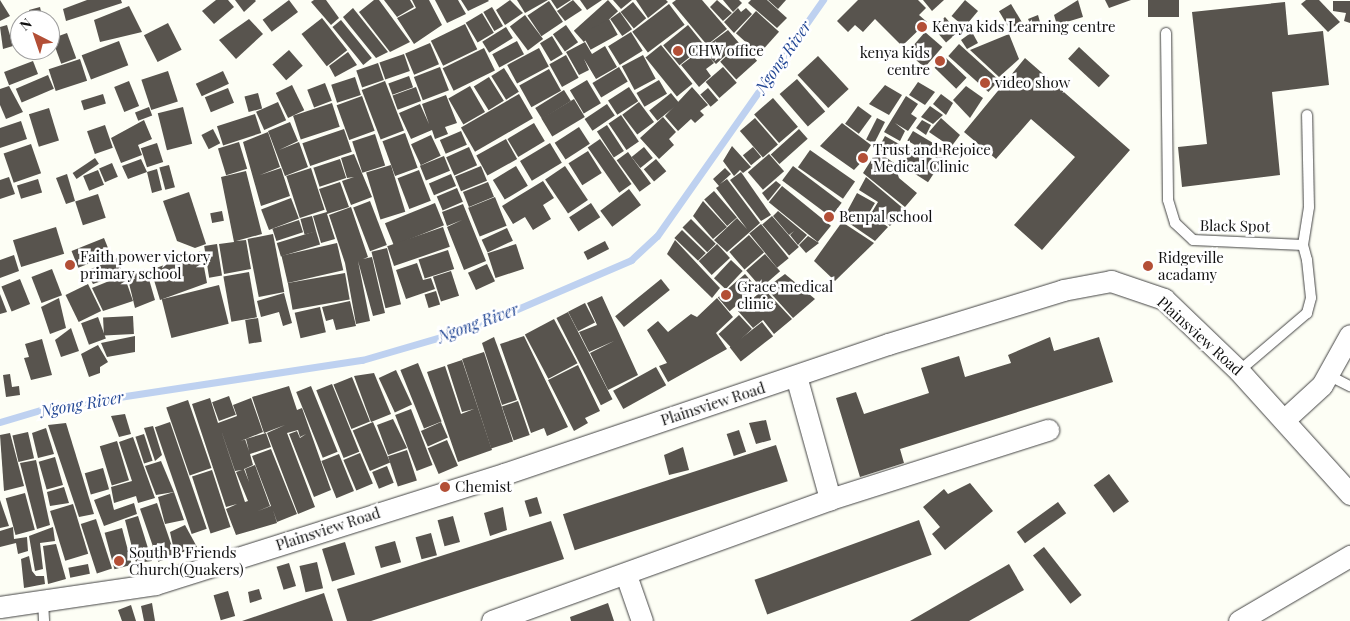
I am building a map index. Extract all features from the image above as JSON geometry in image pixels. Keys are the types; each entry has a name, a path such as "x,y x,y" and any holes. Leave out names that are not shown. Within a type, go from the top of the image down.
{"street":[{"name":"Plainsview Road","path":"0,607 44,611 155,584 1019,303 1111,281 1164,299 1239,371 1285,419 1350,494"},
{"path":"1285,419 1328,375 1350,335"},
{"path":"796,376 830,499"},
{"path":"492,621 626,575 830,499 1048,430"},
{"path":"1239,621 1350,556"},
{"path":"626,575 642,621"}],"lane":[{"name":"Black Spot","path":"1166,33 1168,200 1175,223 1193,240 1303,245"},
{"path":"1239,371 1307,313 1311,298 1303,245 1309,207 1307,115"},
{"path":"1328,375 1350,386"}],"building":[{"path":"0,0 10,16 0,21"},
{"path":"87,0 121,0 122,3 66,21 63,9"},
{"path":"216,0 228,0 234,7 214,24 202,11"},
{"path":"235,0 255,0 256,1 244,12"},
{"path":"289,0 298,12 272,32 263,20"},
{"path":"314,0 326,0 339,18 331,25 311,2"},
{"path":"374,0 379,0 410,42 390,52 359,12"},
{"path":"384,0 410,0 414,7 397,17"},
{"path":"412,0 429,0 442,25 414,44 397,18 416,8"},
{"path":"435,0 458,0 466,14 447,23"},
{"path":"461,0 488,0 489,1 468,11"},
{"path":"510,0 523,13 505,25 496,10"},
{"path":"517,0 548,0 525,13"},
{"path":"551,0 571,0 557,9"},
{"path":"573,0 582,10 565,21 557,11"},
{"path":"580,0 602,0 587,10"},
{"path":"608,0 618,11 584,42 574,31"},
{"path":"613,0 632,0 621,9"},
{"path":"636,0 666,0 668,2 648,18"},
{"path":"676,0 702,0 727,29 707,45 672,3"},
{"path":"717,0 732,13 723,21 710,7"},
{"path":"723,0 739,0 742,3 733,12"},
{"path":"751,0 767,0 787,18 777,28 748,3"},
{"path":"768,0 786,0 778,9"},
{"path":"858,0 918,0 926,8 919,15 927,22 902,46 875,19 863,32 855,25 848,32 837,21"},
{"path":"923,0 944,0 932,11"},
{"path":"965,0 978,11 965,27 952,16"},
{"path":"1078,0 1083,17 1057,25 1054,15"},
{"path":"1105,0 1131,0 1109,8"},
{"path":"1148,0 1179,0 1179,17 1148,17"},
{"path":"1306,0 1319,0 1340,22 1328,32 1301,4"},
{"path":"549,1 563,22 541,36 527,16"},
{"path":"1333,1 1350,1 1350,23 1344,21 1346,13 1333,11"},
{"path":"633,2 646,18 634,28 621,12"},
{"path":"1285,2 1288,35 1323,31 1329,85 1272,92 1280,175 1182,187 1178,147 1207,144 1192,12"},
{"path":"669,4 685,25 648,52 632,32"},
{"path":"1011,4 1023,24 1011,31 999,11"},
{"path":"129,6 142,32 100,42 94,20"},
{"path":"40,7 41,10 29,10"},
{"path":"492,7 503,26 494,31 483,12"},
{"path":"353,8 388,52 376,58 350,26 343,17"},
{"path":"738,8 741,12 746,8 752,14 734,33 724,22"},
{"path":"756,11 779,32 759,54 736,33"},
{"path":"620,12 632,29 622,36 610,19"},
{"path":"482,13 494,33 478,43 466,23"},
{"path":"525,15 543,39 528,50 510,26"},
{"path":"1038,15 1042,29 1034,32 1028,19"},
{"path":"945,17 958,32 946,43 933,27"},
{"path":"322,18 347,50 327,66 302,34"},
{"path":"249,19 263,34 236,59 219,40"},
{"path":"609,19 618,35 591,50 582,34"},
{"path":"341,20 372,58 363,65 332,27"},
{"path":"168,23 182,50 158,62 144,35"},
{"path":"465,24 477,49 443,66 431,41"},
{"path":"7,25 10,36 10,47 3,49 0,27"},
{"path":"566,25 578,42 565,51 553,34"},
{"path":"688,25 704,45 679,65 663,45"},
{"path":"506,27 513,38 489,53 482,42"},
{"path":"728,30 739,43 716,64 710,58 714,63 706,69 711,76 699,87 681,65"},
{"path":"631,32 643,51 620,65 608,46"},
{"path":"925,32 942,47 925,67 907,52"},
{"path":"972,32 978,43 967,49 961,40"},
{"path":"67,33 76,58 61,64 60,36"},
{"path":"1009,34 1019,59 999,77 970,50"},
{"path":"552,36 563,54 551,61 540,43"},
{"path":"119,41 128,65 91,80 82,55"},
{"path":"517,41 524,54 499,67 492,54"},
{"path":"585,42 592,54 605,46 617,67 596,79 584,59 589,70 579,75 566,52"},
{"path":"430,43 439,64 414,75 405,54"},
{"path":"741,43 757,61 736,80 720,62"},
{"path":"959,44 999,80 988,92 948,56"},
{"path":"661,45 692,84 677,96 645,58"},
{"path":"1079,47 1110,76 1099,87 1068,59"},
{"path":"484,48 495,70 454,91 443,68"},
{"path":"539,48 549,67 517,83 507,65"},
{"path":"289,50 303,66 286,80 272,64"},
{"path":"348,52 357,65 335,77 329,66"},
{"path":"404,54 410,71 385,79 379,62"},
{"path":"566,55 579,78 562,87 549,64"},
{"path":"643,55 656,79 634,90 622,66"},
{"path":"818,56 849,89 828,108 798,75"},
{"path":"945,57 967,78 956,89 935,68"},
{"path":"1025,58 1130,150 1042,250 1014,225 1075,157 1031,119 996,159 964,132"},
{"path":"80,59 87,81 56,91 49,69"},
{"path":"33,61 38,74 9,85 4,72"},
{"path":"378,63 384,80 362,88 356,70"},
{"path":"440,67 449,90 423,100 414,77"},
{"path":"619,67 628,82 601,98 592,83"},
{"path":"723,67 737,83 719,98 706,82"},
{"path":"504,68 519,92 506,100 491,76"},
{"path":"549,69 561,91 531,107 519,85"},
{"path":"168,71 178,101 151,110 141,80"},
{"path":"223,71 229,84 202,96 196,84"},
{"path":"48,75 54,89 22,102 16,89"},
{"path":"409,76 413,87 392,95 388,84"},
{"path":"355,77 361,95 337,103 331,85"},
{"path":"489,77 504,101 489,110 474,87"},
{"path":"797,79 825,111 808,127 780,94"},
{"path":"587,80 601,103 584,113 570,90"},
{"path":"659,80 667,94 644,107 636,93"},
{"path":"129,81 139,106 124,112 114,87"},
{"path":"385,81 404,130 381,139 362,90"},
{"path":"918,82 935,92 925,105 909,95"},
{"path":"325,83 332,101 314,108 307,90"},
{"path":"292,85 304,110 288,118 276,93"},
{"path":"885,85 902,95 889,115 869,104"},
{"path":"9,86 23,112 6,119 0,105 0,89"},
{"path":"470,86 485,112 463,124 448,98"},
{"path":"966,86 983,98 970,118 953,100"},
{"path":"416,87 421,101 398,110 393,96"},
{"path":"629,87 638,101 617,115 608,101"},
{"path":"692,87 708,105 700,111 704,115 695,123 691,119 678,131 665,116"},
{"path":"228,88 234,103 211,112 205,97"},
{"path":"708,88 718,100 711,107 700,94"},
{"path":"564,90 571,101 542,119 535,108"},
{"path":"258,93 262,108 249,112 244,97"},
{"path":"671,93 679,103 657,121 649,111"},
{"path":"103,94 106,104 84,110 81,101"},
{"path":"519,94 533,118 475,152 461,128"},
{"path":"941,94 953,103 946,115 933,104"},
{"path":"446,95 457,123 445,127 448,134 435,139 432,130 411,139 399,113 420,104 429,124 422,104"},
{"path":"362,96 375,131 349,140 337,105"},
{"path":"906,96 918,104 911,114 917,118 908,131 895,123 905,131 900,141 884,132"},
{"path":"773,98 798,127 779,143 754,114"},
{"path":"574,99 585,117 552,137 541,119"},
{"path":"278,102 286,120 264,130 256,112"},
{"path":"639,102 654,122 637,135 622,115"},
{"path":"332,103 340,127 301,139 293,116"},
{"path":"607,104 615,116 592,131 585,119"},
{"path":"858,106 872,116 859,134 845,124"},
{"path":"930,106 943,115 933,124 921,117"},
{"path":"149,107 152,115 138,121 135,112"},
{"path":"183,107 192,144 167,150 158,113"},
{"path":"49,108 59,141 39,147 29,114"},
{"path":"255,114 261,133 223,145 217,126"},
{"path":"621,115 639,142 626,150 609,123"},
{"path":"663,117 676,132 669,139 674,145 659,159 640,138"},
{"path":"755,118 778,144 763,158 740,131"},
{"path":"877,118 885,122 874,143 866,139"},
{"path":"941,118 960,135 951,147 929,132"},
{"path":"144,120 152,139 138,145 142,155 121,163 111,138"},
{"path":"922,120 931,125 926,135 916,128"},
{"path":"21,121 27,139 0,148 0,128"},
{"path":"290,122 298,141 279,150 299,142 308,167 285,176 268,131"},
{"path":"534,123 545,141 518,157 507,139"},
{"path":"842,123 871,145 866,153 868,155 854,170 820,146"},
{"path":"105,125 113,148 95,154 87,131"},
{"path":"607,125 624,151 614,158 597,132"},
{"path":"579,127 590,144 566,160 555,143"},
{"path":"213,129 220,143 209,149 201,135"},
{"path":"344,129 352,152 310,166 302,143"},
{"path":"799,129 808,139 779,164 771,154"},
{"path":"461,131 467,145 446,154 440,140"},
{"path":"913,131 948,152 942,162 907,140"},
{"path":"268,132 280,167 260,175 281,168 290,196 261,206 243,142"},
{"path":"405,133 418,168 395,176 382,141"},
{"path":"375,134 385,165 362,173 352,141"},
{"path":"431,135 441,156 421,165 411,144"},
{"path":"885,136 899,144 889,156 878,149"},
{"path":"506,139 517,159 487,176 476,155"},
{"path":"600,139 632,184 619,193 588,148"},
{"path":"239,142 247,169 226,175 218,148"},
{"path":"157,143 163,162 147,167 141,148"},
{"path":"550,143 562,163 532,181 520,161"},
{"path":"31,144 41,173 14,183 4,153"},
{"path":"732,146 751,167 743,173 740,170 734,176 723,161"},
{"path":"469,147 477,165 454,175 446,157"},
{"path":"644,147 653,158 640,168 632,157"},
{"path":"753,147 761,157 751,165 743,155"},
{"path":"914,147 940,164 928,182 902,165"},
{"path":"810,150 855,182 843,199 798,167"},
{"path":"588,151 602,173 582,185 568,163"},
{"path":"877,151 894,163 899,178 917,193 905,207 863,173"},
{"path":"628,152 651,184 640,192 617,160"},
{"path":"354,154 372,197 351,205 342,181 354,177 347,178 341,158"},
{"path":"769,154 784,171 763,190 748,172"},
{"path":"444,156 450,171 426,181 420,166"},
{"path":"95,158 99,164 77,179 73,173"},
{"path":"141,159 147,172 128,179 122,166"},
{"path":"340,159 346,178 320,187 313,168"},
{"path":"656,159 666,171 654,182 644,169"},
{"path":"112,163 118,177 105,182 99,168"},
{"path":"169,165 175,187 165,190 159,168"},
{"path":"391,165 405,212 380,219 366,173"},
{"path":"481,166 487,181 461,191 455,176"},
{"path":"516,166 528,186 505,200 493,180"},
{"path":"565,166 588,200 568,213 545,179"},
{"path":"793,166 842,203 831,217 782,180"},
{"path":"311,168 325,210 300,218 286,176"},
{"path":"725,168 731,174 720,184 727,179 760,223 727,252 714,240 737,218 747,229 716,188 719,186 713,179"},
{"path":"157,169 162,190 152,193 147,172"},
{"path":"98,170 104,185 89,191 83,176"},
{"path":"419,170 431,201 409,209 398,178"},
{"path":"246,171 262,234 236,241 246,240 251,269 224,274 219,244 234,242 221,177"},
{"path":"741,172 771,215 761,221 730,180"},
{"path":"67,174 75,201 66,204 56,178"},
{"path":"451,174 456,186 434,195 429,183"},
{"path":"9,177 15,194 0,199 0,180"},
{"path":"866,177 904,209 890,226 872,212 878,202 859,190"},
{"path":"38,179 42,192 21,199 17,185"},
{"path":"543,181 554,198 543,205 551,219 533,230 525,217 513,224 502,206"},
{"path":"776,181 781,185 768,201 762,193"},
{"path":"340,182 349,207 327,214 335,239 321,243 313,216 327,212 319,189"},
{"path":"488,182 494,197 469,207 463,192"},
{"path":"782,186 831,226 818,242 769,202"},
{"path":"457,188 463,202 443,210 437,197"},
{"path":"629,189 641,205 612,227 600,211"},
{"path":"714,191 737,217 727,226 704,200"},
{"path":"189,192 206,244 195,248 177,241 163,201"},
{"path":"857,193 875,203 869,213 888,227 875,241 843,219"},
{"path":"98,194 106,218 83,225 75,201"},
{"path":"495,197 507,226 480,237 468,208"},
{"path":"291,198 299,219 269,230 261,209"},
{"path":"370,201 387,245 370,251 353,207"},
{"path":"703,201 727,227 713,239 693,216"},
{"path":"435,203 444,225 394,245 385,223"},
{"path":"591,203 600,217 578,231 569,217"},
{"path":"463,204 486,261 464,270 447,227 462,220 447,226 442,212"},
{"path":"351,207 368,257 363,259 372,257 385,313 373,316 358,261 370,321 356,324 345,263 329,215"},
{"path":"222,211 224,221 212,223 210,213"},
{"path":"778,211 807,235 798,245 790,235 794,231 789,235 773,216"},
{"path":"312,216 316,231 305,235 300,219"},
{"path":"772,216 799,247 789,255 762,225"},
{"path":"691,219 716,244 707,252 683,227"},
{"path":"299,220 303,232 276,241 272,229"},
{"path":"842,222 874,243 835,281 814,261"},
{"path":"761,224 789,258 777,268 749,233"},
{"path":"56,227 64,254 21,267 13,240"},
{"path":"443,227 450,247 394,266 387,246"},
{"path":"507,228 513,241 488,253 482,240"},
{"path":"682,230 706,253 698,261 674,238"},
{"path":"316,231 320,244 281,256 277,243"},
{"path":"273,234 284,292 259,297 247,239"},
{"path":"749,235 764,252 744,269 729,252"},
{"path":"808,236 819,243 806,253 799,245"},
{"path":"104,238 111,255 78,268 72,251"},
{"path":"675,240 720,288 712,298 667,254"},
{"path":"605,241 609,249 588,260 584,252"},
{"path":"337,243 343,270 288,283 281,256"},
{"path":"217,244 222,276 209,278 204,246"},
{"path":"516,244 524,269 496,278 487,253"},
{"path":"717,244 730,258 712,275 699,261"},
{"path":"387,248 401,304 386,308 371,252"},
{"path":"448,250 454,269 425,279 419,260"},
{"path":"201,251 207,283 160,300 151,270"},
{"path":"765,254 780,271 761,288 746,270"},
{"path":"14,255 19,271 0,278 0,260"},
{"path":"118,258 122,274 93,284 86,271"},
{"path":"731,260 743,271 726,289 714,278"},
{"path":"417,263 423,280 431,278 435,289 406,299 396,270"},
{"path":"487,264 495,281 476,290 468,273"},
{"path":"52,269 62,295 41,303 31,277"},
{"path":"146,269 155,300 135,308 127,275"},
{"path":"451,271 459,296 441,302 433,277"},
{"path":"249,272 257,317 231,322 223,277"},
{"path":"345,273 350,300 293,310 288,283"},
{"path":"745,274 757,288 730,311 718,298"},
{"path":"785,274 815,299 793,318 766,288"},
{"path":"124,275 133,301 103,311 92,288"},
{"path":"20,279 30,304 12,312 1,286"},
{"path":"661,279 670,290 624,327 615,316"},
{"path":"88,284 101,311 79,322 66,295"},
{"path":"219,285 229,324 171,338 162,299"},
{"path":"764,289 792,319 774,334 763,320 753,328 738,311"},
{"path":"436,291 440,304 429,308 425,295"},
{"path":"284,293 292,323 283,326 279,312 261,317 257,301"},
{"path":"0,294 7,312 0,314"},
{"path":"602,296 638,375 608,390 590,353 614,341 589,352 579,332 597,325 587,303"},
{"path":"59,298 66,328 50,334 41,307"},
{"path":"717,298 733,317 716,333 727,349 668,382 659,366 667,363 647,330 658,321 668,332 691,314 697,317"},
{"path":"350,301 356,326 336,330 333,319 326,321 322,307"},
{"path":"585,303 595,323 578,331 568,312"},
{"path":"320,307 326,332 301,338 295,313"},
{"path":"568,312 612,399 601,405 556,318"},
{"path":"739,315 752,329 731,348 719,334"},
{"path":"133,316 134,334 104,336 103,318"},
{"path":"98,317 106,339 89,345 81,323"},
{"path":"258,318 262,342 249,344 245,320"},
{"path":"554,319 577,363 548,379 525,334"},
{"path":"762,322 773,336 741,361 730,347"},
{"path":"71,328 79,351 61,357 55,340"},
{"path":"135,336 135,352 107,357 101,343"},
{"path":"524,336 568,427 547,436 544,428 531,433 500,344"},
{"path":"494,337 517,400 502,405 482,343"},
{"path":"1050,337 1054,351 1099,337 1113,382 900,449 904,463 860,477 836,398 856,392 864,414 929,393 921,368 959,356 965,377 1011,363 1008,355"},
{"path":"42,339 52,375 31,380 24,358 29,357 25,344"},
{"path":"98,345 108,362 100,367 100,373 89,377 81,354"},
{"path":"484,352 513,441 491,449 462,359"},
{"path":"462,360 492,450 458,462 427,372 445,366 461,414 474,409 462,412 447,365"},
{"path":"418,363 442,421 424,429 400,370"},
{"path":"578,365 600,411 585,418 588,423 574,431 548,380"},
{"path":"656,367 666,385 623,409 613,391"},
{"path":"396,370 412,404 395,412 379,378"},
{"path":"374,373 391,414 371,422 354,376"},
{"path":"10,374 12,387 19,386 20,395 6,397 3,375"},
{"path":"352,377 370,422 351,429 333,384"},
{"path":"332,384 359,452 344,458 316,390"},
{"path":"289,386 297,410 302,408 331,490 314,497 289,434 297,431 300,438 306,434 300,437 298,430 287,433 315,507 298,514 267,433 285,425 264,433 252,397"},
{"path":"311,386 338,452 323,458 296,392"},
{"path":"229,396 236,415 219,421 212,402"},
{"path":"210,398 218,423 237,416 233,405 251,398 263,432 245,439 249,451 246,439 266,433 271,447 250,454 253,465 244,469 249,482 245,469 255,465 270,506 258,511 271,506 252,456 271,449 297,514 277,522 273,510 277,523 236,535 226,509 237,504 226,507 192,404","holes":["221,430 235,471 242,470 236,472 248,501 245,502"]},
{"path":"188,400 211,468 190,476 166,407"},
{"path":"518,401 530,435 514,441 502,407"},
{"path":"411,409 433,465 417,471 395,415"},
{"path":"125,414 131,434 119,437 111,416"},
{"path":"393,419 407,448 388,455 377,425"},
{"path":"766,420 771,440 756,444 749,423"},
{"path":"170,422 207,529 192,534 155,427"},
{"path":"373,422 390,463 370,471 353,431"},
{"path":"441,422 448,438 428,446 421,431"},
{"path":"66,423 94,514 79,517 48,425"},
{"path":"153,426 162,455 155,461 144,428"},
{"path":"46,428 54,454 38,458 32,433"},
{"path":"739,430 746,452 734,456 727,434"},
{"path":"28,432 34,458 18,462 12,436"},
{"path":"10,433 24,486 4,491 0,435"},
{"path":"144,434 153,461 144,463 135,437"},
{"path":"133,437 155,498 138,503 136,496 114,503 111,487 132,481 119,442"},
{"path":"447,440 458,466 439,474 428,448"},
{"path":"117,441 129,480 112,485 100,446"},
{"path":"776,445 788,481 575,550 563,514"},
{"path":"683,447 689,470 669,475 664,455"},
{"path":"407,450 417,480 398,487 388,456"},
{"path":"360,453 373,483 356,490 343,460"},
{"path":"339,454 354,491 336,498 321,461"},
{"path":"55,457 63,485 47,490 39,462"},
{"path":"36,460 50,525 37,529 20,463"},
{"path":"161,461 174,492 156,495 145,466"},
{"path":"387,466 394,483 379,489 372,472"},
{"path":"103,468 109,489 91,494 85,473"},
{"path":"212,470 231,527 211,534 192,476"},
{"path":"1109,474 1129,502 1114,513 1094,485"},
{"path":"970,483 993,511 945,550 932,534 940,527 923,507 944,489 948,494"},
{"path":"64,487 69,503 50,506 47,492"},
{"path":"174,492 184,520 165,524 158,497"},
{"path":"25,493 35,530 16,535 6,498"},
{"path":"110,494 114,510 134,503 137,514 104,526 94,500"},
{"path":"537,497 542,513 530,517 525,501"},
{"path":"0,500 9,526 0,528"},
{"path":"1058,502 1066,513 1025,543 1017,532"},
{"path":"157,503 175,556 158,562 140,509"},
{"path":"73,504 88,554 65,561 50,511"},
{"path":"503,507 507,530 490,536 484,513"},
{"path":"138,516 152,561 136,563 125,520"},
{"path":"453,516 460,542 445,546 438,520"},
{"path":"96,519 112,568 97,573 81,524"},
{"path":"919,520 932,555 767,615 755,580"},
{"path":"551,521 564,559 371,621 347,621 337,589"},
{"path":"185,525 197,547 175,555 170,532"},
{"path":"13,527 14,539 27,537 28,551 18,554 16,543 0,547 0,531"},
{"path":"53,527 55,541 40,543 43,569 35,571 29,536"},
{"path":"122,528 132,565 114,569 105,533"},
{"path":"431,533 437,555 421,559 416,537"},
{"path":"395,541 401,562 381,568 375,547"},
{"path":"345,542 355,575 332,582 322,549"},
{"path":"56,544 66,579 48,584 43,546"},
{"path":"1044,547 1082,595 1071,604 1033,556"},
{"path":"29,556 32,571 36,576 44,576 45,584 24,588 21,559"},
{"path":"317,562 323,588 306,592 299,566"},
{"path":"289,563 296,586 284,590 277,567"},
{"path":"88,564 90,574 70,578 68,568"},
{"path":"1009,564 1024,590 969,621 910,621"},
{"path":"259,589 262,599 250,603 248,592"},
{"path":"228,591 235,616 221,620 214,595"},
{"path":"324,593 333,621 242,621"},
{"path":"152,603 155,621 144,621 141,606"},
{"path":"608,603 614,621 571,621 570,617"},
{"path":"131,605 136,621 122,621 118,610"}],"waterway":[{"name":"Ngong River","path":"0,422 47,408 362,360 478,326 631,260 657,236 823,0"}],"place":[{"name":"Kenya kids Learning centre","path":"922,27"},
{"name":"CHW office","path":"678,51"},
{"name":"kenya kids centre","path":"940,61"},
{"name":"video show","path":"985,83"},
{"name":"Trust and Rejoice Medical Clinic","path":"863,158"},
{"name":"Benpal school","path":"829,217"},
{"name":"Faith power victory primary school","path":"70,265"},
{"name":"Ridgeville acadamy","path":"1148,266"},
{"name":"Grace medical clinic","path":"726,295"},
{"name":"Chemist","path":"445,487"},
{"name":"South B Friends Church(Quakers)","path":"119,561"}]}
